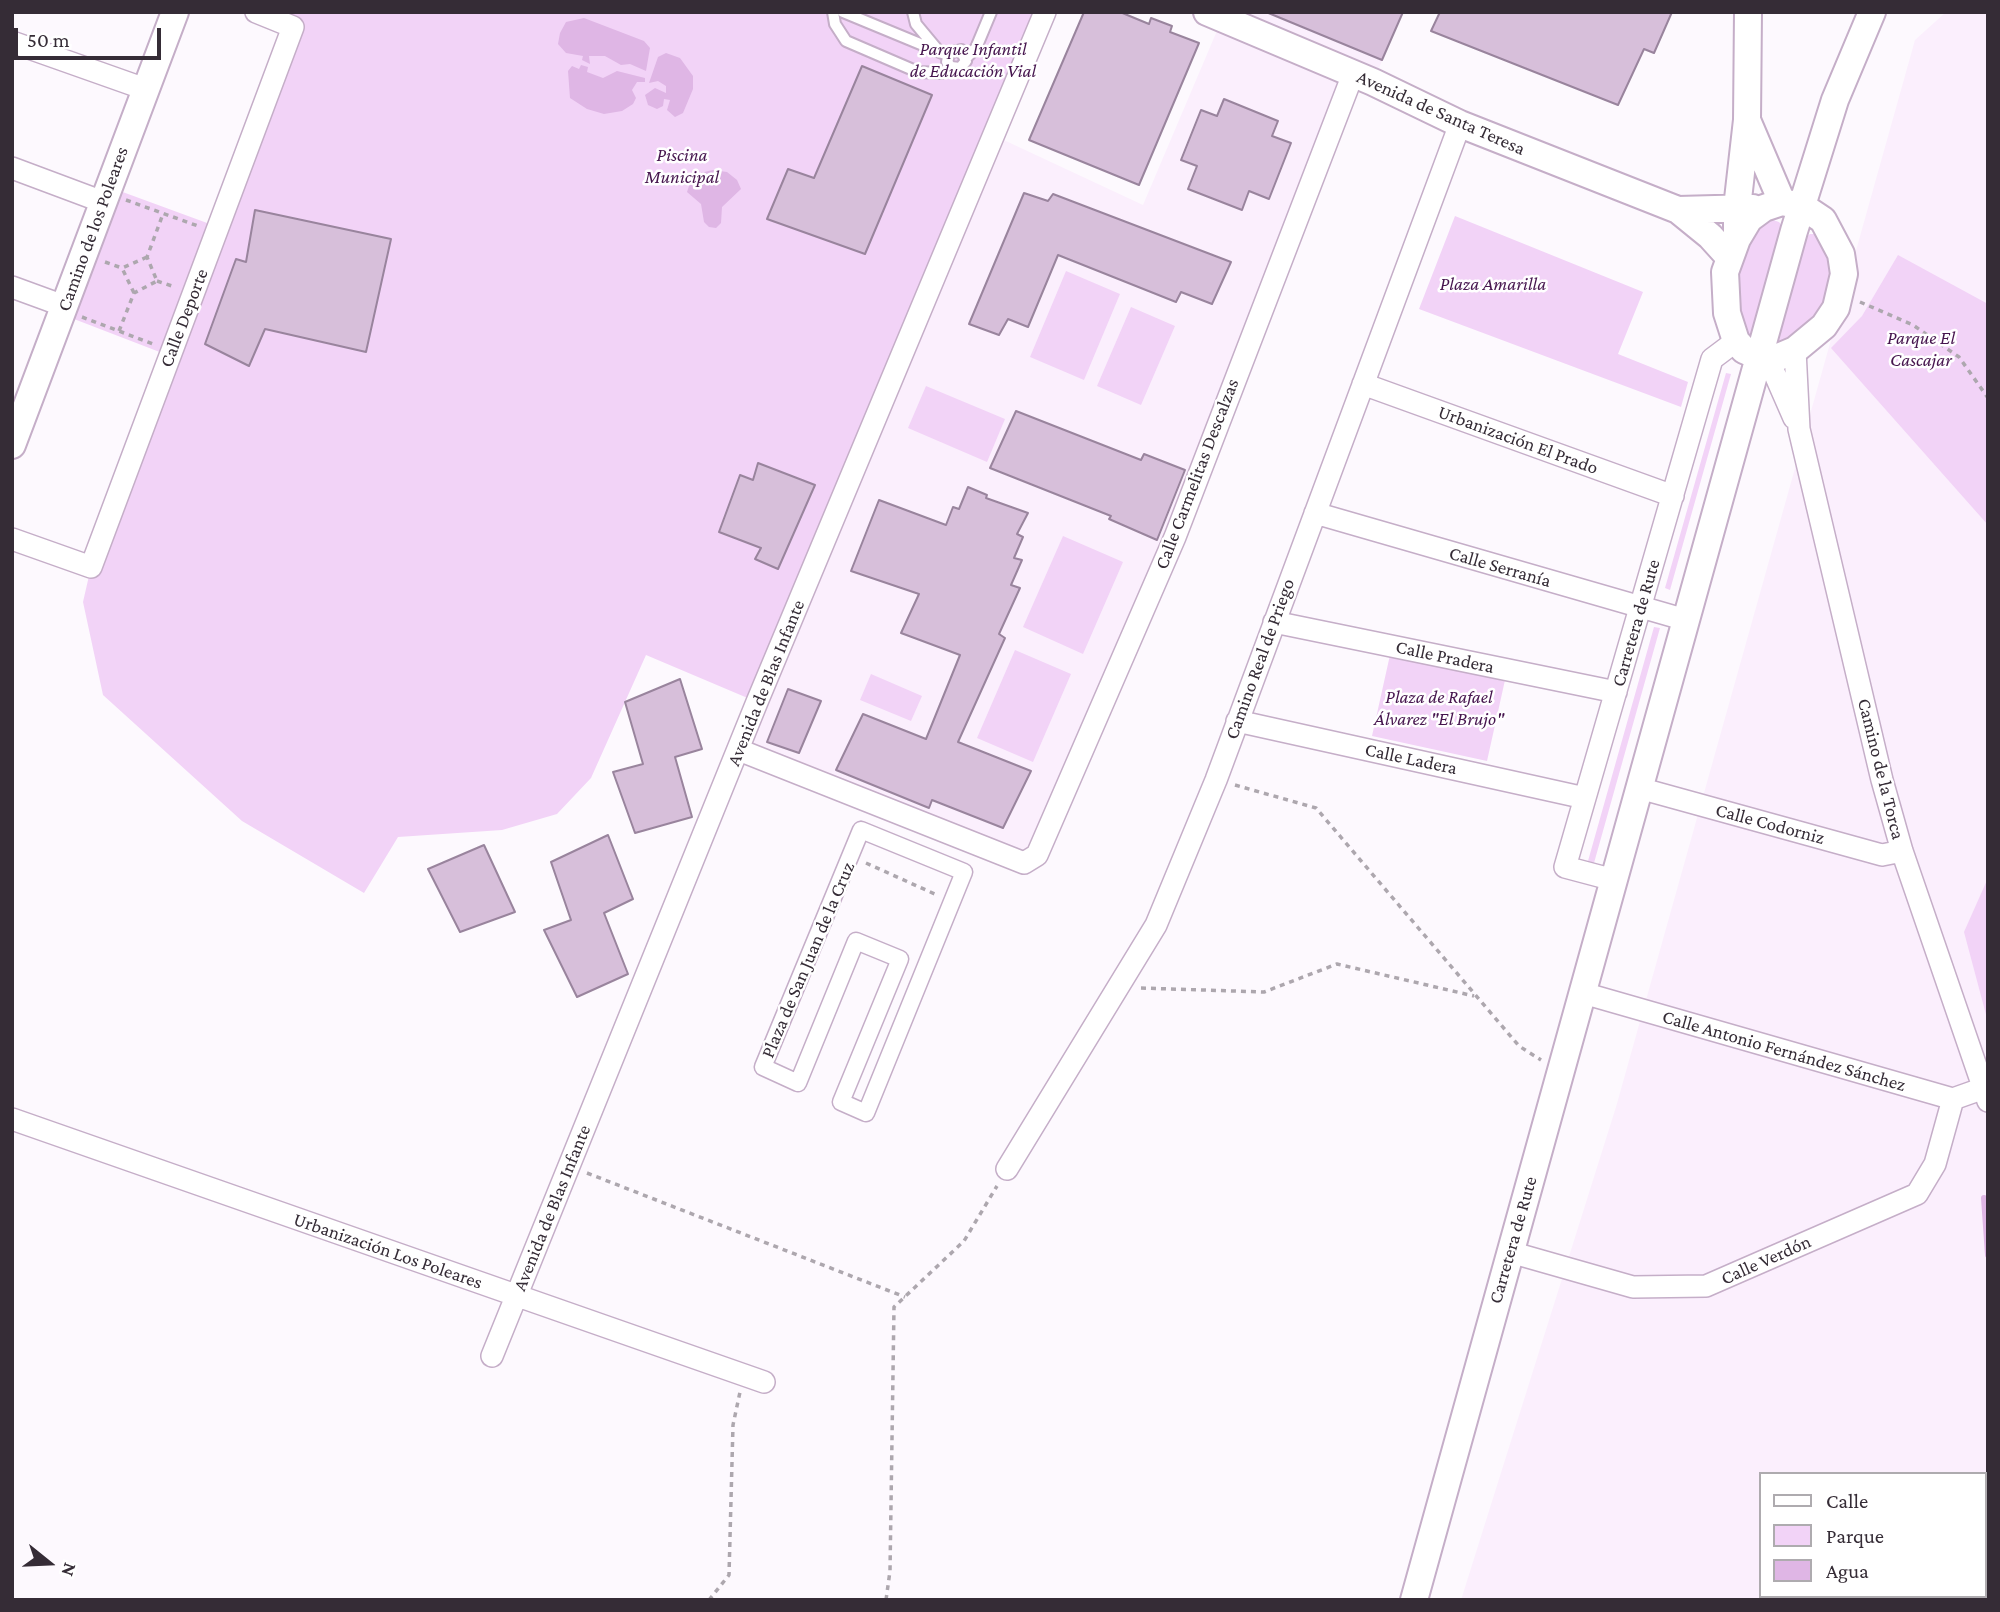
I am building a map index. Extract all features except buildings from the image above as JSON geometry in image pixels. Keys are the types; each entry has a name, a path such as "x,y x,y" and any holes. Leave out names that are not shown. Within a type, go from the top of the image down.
{"street":[{"name":"Camino de los Poleares","path":"12,446 18,413 64,308 174,12"},
{"name":"Calle Deporte","path":"12,539 91,567 293,27 256,12"},
{"name":"Avenida de Blas Infante","path":"492,1356 739,750 1045,12"},
{"name":"Avenida de Santa Teresa","path":"1207,12 1460,124 1678,210 1710,236 1733,248"},
{"path":"1733,248 1749,219 1782,205 1823,220 1841,254 1844,274 1842,295 1824,326 1795,350 1763,360 1736,341 1730,329 1724,292 1733,248 1747,120 1748,12"},
{"name":"Carretera de Rute","path":"1413,1600 1686,620 1763,360 1782,205 1835,100 1872,12"},
{"path":"12,42 145,89"},
{"name":"Calle Carmelitas Descalzas","path":"739,750 1024,863 1037,855 1175,537 1353,75"},
{"path":"1747,120 1782,205"},
{"name":"Camino Real de Priego","path":"1007,1169 1156,925 1216,780 1460,124"},
{"path":"12,168 105,198"},
{"name":"Avenida de Santa Teresa","path":"1678,210 1782,205"},
{"path":"12,287 64,308"},
{"name":"Carretera de Rute","path":"1614,880 1565,867 1712,359 1736,341"},
{"name":"Camino de la Torca","path":"1795,350 1799,429 1879,767 1902,850 1986,1095"},
{"name":"Camino de la Torca","path":"1763,360 1799,429"},
{"name":"Urbanización El Prado","path":"1363,384 1673,496"},
{"name":"Calle Serranía","path":"1315,513 1686,620"},
{"name":"Calle Pradera","path":"1274,622 1616,692"},
{"name":"Calle Ladera","path":"1237,721 1585,797"},
{"name":"Calle Codorniz","path":"1639,788 1882,855 1902,850"},
{"name":"Plaza de San Juan de la Cruz","path":"862,830 964,872 866,1113 841,1102 900,959 856,941 798,1083 763,1067 862,830"},
{"name":"Calle Antonio Fernández Sánchez","path":"1583,993 1953,1099"},
{"path":"1953,1099 1986,1095"},
{"name":"Calle Verdón","path":"1510,1252 1633,1287 1706,1286 1917,1194 1935,1164 1953,1099"},
{"name":"Urbanización Los Poleares","path":"12,1119 764,1382"}],"lane":[{"path":"833,12 835,24 846,41 918,72 941,73 958,49 966,58"},
{"path":"843,12 960,68 976,48 991,12"},
{"path":"913,12 916,24 949,61"}],"path":[{"path":"105,198 163,214 216,233"},
{"path":"135,293 122,268 146,257 163,214"},
{"path":"119,331 135,293 157,281 146,257"},
{"path":"1842,295 1913,325 1959,357 1988,398"},
{"path":"64,308 172,351"},
{"path":"1216,780 1316,808 1519,1046 1560,1072"},
{"path":"1118,987 1264,992 1337,964 1476,996"},
{"path":"569,1166 905,1297"},
{"path":"886,1600 890,1571 894,1307 964,1241 1007,1169"},
{"path":"709,1600 729,1575 733,1425 743,1375"}],"shaded area":[{"path":"1207,12 1403,12 1373,82 1353,75 1175,537 1024,863 739,750 993,135 1143,205 1222,19"},
{"path":"1946,12 1988,12 1988,1600 1461,1600 1616,1107 1915,40"}],"green space":[{"path":"256,12 1045,12 757,702 646,655 591,778 557,814 502,830 398,837 364,893 242,821 103,695 83,602 91,567 170,356 61,314 109,187 218,227 293,28"},
{"name":"Plaza Amarilla","path":"1455,216 1643,292 1618,354 1688,382 1681,407 1419,309"},
{"path":"1770,219 1779,222 1783,227 1753,336 1749,338 1737,317 1737,273 1752,236"},
{"path":"1816,234 1831,263 1833,279 1821,314 1805,330 1778,344 1777,339 1805,238"},
{"name":"Parque El Cascajar","path":"1898,255 1988,304 1988,525 1831,348 1862,316"},
{"path":"1066,271 1120,294 1084,380 1030,357"},
{"path":"1131,307 1175,326 1141,405 1097,386"},
{"path":"1726,373 1731,374 1670,590 1665,588"},
{"path":"926,386 1005,419 987,462 908,428"},
{"path":"1063,536 1123,562 1083,654 1023,627"},
{"path":"1654,627 1660,628 1594,863 1588,861"},
{"path":"1015,650 1071,674 1033,762 977,738"},
{"name":"Plaza de Rafael Álvarez \"El Brujo\"","path":"1390,655 1505,680 1487,761 1372,736"},
{"path":"871,674 922,696 911,721 860,700"},
{"path":"1988,878 1988,1022 1964,932"}],"water":[{"path":"584,18 644,41 650,48 646,71 630,64 621,65 605,56 589,56 590,64 582,60 583,56 566,53 558,44 560,33 566,22"},
{"path":"666,53 680,58 693,76 693,89 683,113 675,117 667,110 670,100 664,99 663,106 657,109 648,105 645,95 655,88 666,93 666,86 658,81 649,83 658,57"},
{"path":"581,65 588,67 587,72 603,78 617,71 645,78 645,82 637,82 632,90 636,98 633,104 622,111 604,114 587,109 570,98 568,71 572,66 579,69"},
{"path":"713,170 727,172 737,180 741,189 722,207 721,223 716,228 709,227 704,222 701,204 687,192 690,183 700,173"}],"waterway":[{"path":"1984,1198 1988,1255"}],"park label":[{"name":"Parque Infantil de Educación Vial","path":"973,60"},
{"name":"Piscina Municipal","path":"682,166"}]}
